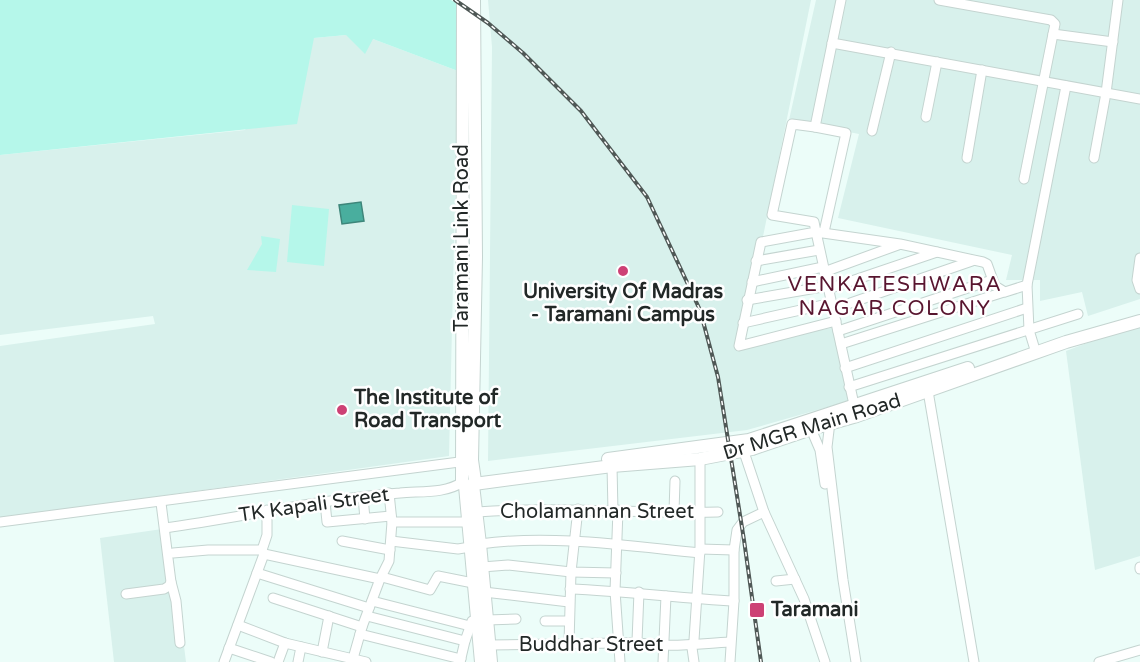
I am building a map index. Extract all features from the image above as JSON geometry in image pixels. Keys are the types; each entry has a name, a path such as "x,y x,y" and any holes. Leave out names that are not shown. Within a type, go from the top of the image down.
{"main road":[{"name":"Taramani Link Road","path":"463,0 469,481"},
{"name":"Taramani Link Road","path":"467,461 476,257 474,0"},
{"name":"Dr MGR Main Road","path":"469,481 700,459 855,411 1140,313"},
{"name":"Dr MGR Main Road","path":"469,481 742,446 811,429 855,411 928,391 1035,350 1140,321"},
{"path":"469,481 477,512 473,583 489,645 491,662"},
{"path":"469,481 467,522 482,567 484,592 481,616 481,662"}],"street":[{"path":"815,127 841,0"},
{"path":"939,0 1051,20 1055,24 1024,178"},
{"path":"1094,159 1106,93 1118,0"},
{"path":"1053,34 1113,42"},
{"path":"832,43 1140,99"},
{"path":"872,131 891,52"},
{"path":"926,117 937,62"},
{"path":"967,158 982,70"},
{"path":"1035,350 1029,330 1027,285 1066,86"},
{"path":"820,232 813,222 772,215 792,124 846,133 820,232 819,250 855,411"},
{"path":"992,280 837,326 739,346 761,242 820,232 900,244 987,264 998,290 1005,292"},
{"path":"752,282 824,269 900,244"},
{"path":"756,261 819,250"},
{"path":"747,300 828,288 938,252"},
{"path":"1140,258 1137,280 1140,289"},
{"path":"743,323 832,306 974,260"},
{"path":"841,344 1027,285"},
{"path":"845,368 1027,308"},
{"path":"849,387 1078,314"},
{"path":"928,391 974,662"},
{"path":"830,422 827,447 843,580 856,662"},
{"path":"811,429 820,450 850,662"},
{"path":"742,446 764,512 795,579 825,662"},
{"path":"694,662 693,644 700,551 700,459"},
{"path":"0,522 161,503 467,461"},
{"path":"612,466 617,545 615,591 620,662"},
{"name":"TK Kapali Street","path":"165,528 267,510 389,493 447,489 469,481"},
{"path":"674,512 675,481"},
{"path":"353,661 369,608 390,561 389,493"},
{"path":"363,497 365,519"},
{"path":"325,502 327,522 391,519 467,522"},
{"path":"161,503 180,643"},
{"path":"569,643 571,572 578,509"},
{"name":"Cholamannan Street","path":"477,512 578,509 717,512"},
{"path":"224,662 263,552 267,535 267,510"},
{"path":"730,662 734,601 734,550 738,530 743,522 764,512"},
{"path":"342,541 458,549 499,541 575,541 700,551 734,550"},
{"path":"173,553 208,549 263,552 430,590 438,576 473,583"},
{"path":"482,567 508,565 571,572 616,573"},
{"path":"257,573 465,641"},
{"path":"776,581 795,579"},
{"path":"126,594 164,589 171,582"},
{"path":"570,589 639,592 734,601"},
{"path":"484,592 569,602"},
{"path":"638,641 639,592"},
{"path":"663,662 666,596"},
{"path":"273,598 329,616 361,630 461,660 470,626 481,616 516,619"},
{"path":"369,608 470,626"},
{"path":"324,656 329,616"},
{"path":"545,621 569,621"},
{"path":"238,625 324,656 366,662"},
{"name":"Buddhar Street","path":"489,645 638,641 663,645 730,642"},
{"path":"278,662 285,643"},
{"path":"229,648 271,662"},
{"path":"298,662 301,648"},
{"path":"1099,662 1140,650"}],"shaded area":[{"path":"0,0 451,0 457,4 458,71 373,39 365,54 346,35 314,38 297,124 0,155"},
{"name":"University Of Madras - Taramani Campus","path":"488,0 811,0 741,345 837,327 852,400 747,430 488,461 492,47"},
{"path":"816,0 1140,0 1140,299 1088,316 1082,292 1040,301 1040,280 1006,280 1012,255 838,218 859,134 789,120"},
{"path":"346,35 373,39 458,71 449,456 0,518 0,346 155,324 153,316 0,335 0,155 245,130 314,38"},
{"path":"361,202 364,221 342,224 339,205"},
{"path":"292,205 329,209 324,266 287,262"},
{"path":"261,236 280,239 276,272 247,270 262,244"},
{"path":"1140,323 1140,556 1095,570 1066,351"},
{"path":"169,528 186,662 114,662 100,538"}],"railway":[{"path":"455,0 488,23 523,53 581,111 647,197 700,310 718,377 761,662"}],"place":[{"name":"University Of Madras - Taramani Campus","path":"623,271"},
{"name":"The Institute of Road Transport","path":"342,410"},
{"name":"Taramani","path":"757,610"}],"district":[{"name":"VENKATESHWARA NAGAR COLONY","path":"895,296"}]}
